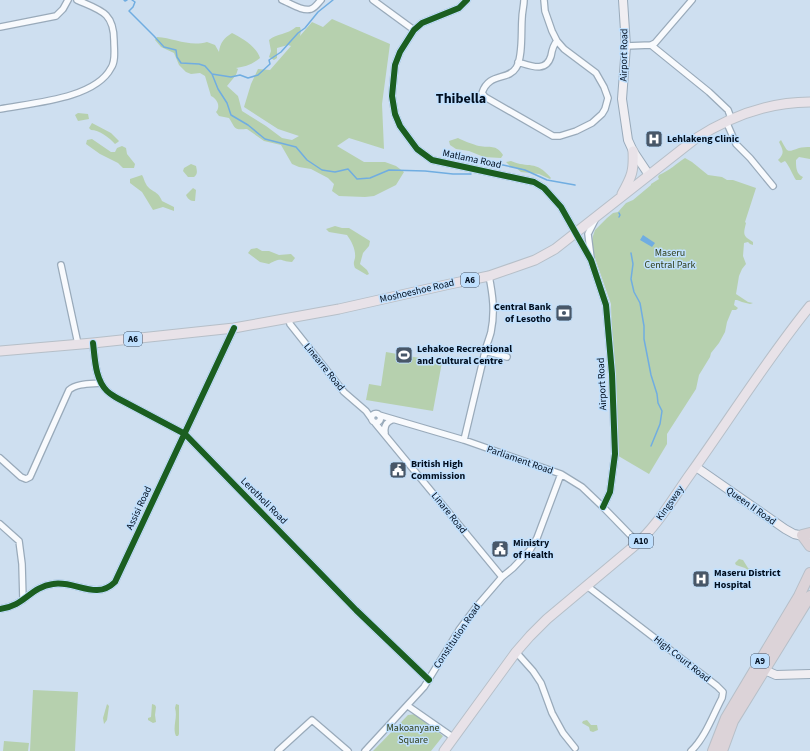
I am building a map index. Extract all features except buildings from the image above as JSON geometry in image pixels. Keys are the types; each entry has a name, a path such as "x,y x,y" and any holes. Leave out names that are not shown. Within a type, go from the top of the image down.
{"highway":[{"path":"807,535 810,546"},
{"name":"A9","path":"722,751 732,721 761,669 810,573"},
{"name":"A9","path":"713,751 726,718 810,596"}],"main road":[{"name":"Airport Road","path":"623,0 626,46 622,99 628,140 633,151 649,175"},
{"name":"Moshoeshoe Road","path":"0,351 234,328 339,309 489,276 535,260 555,249 695,139 729,119 775,106 810,102"},
{"path":"621,197 632,177 634,166 633,151"},
{"name":"Kingsway","path":"444,751 516,652 547,619 638,543 657,521 762,370 810,306"},
{"name":"Queen II Road","path":"696,467 785,530 794,534 807,535"},
{"path":"761,669 776,674 810,674"}],"street":[{"path":"0,27 56,16 63,9 68,0"},
{"path":"0,109 69,95 94,85 105,77 114,61 113,25 107,16 101,11 77,0"},
{"path":"282,0 300,8 311,10 321,0"},
{"path":"373,0 414,30"},
{"name":"Matlama Road","path":"467,0 459,8 422,23 414,30 400,52 395,65 392,96 395,114 400,126 416,149 432,160 534,182 544,188 561,207 591,260"},
{"path":"524,0 517,67 513,72 491,80 482,93 485,97 553,136 560,136 576,131 598,119 605,109 608,98 596,72 571,52 564,49 557,41 547,18 544,0"},
{"path":"626,46 652,44 659,39 691,1"},
{"path":"518,62 533,66 544,66 548,63 557,41"},
{"path":"652,44 728,110 736,144 750,158 772,186"},
{"path":"591,260 588,234 597,216"},
{"name":"Airport Road","path":"591,260 606,305 612,374 615,465 610,492 603,507"},
{"path":"61,265 78,344"},
{"path":"464,440 485,351 489,340 493,317 494,300 489,276"},
{"name":"Linearre Road","path":"289,318 290,324 344,392 376,419"},
{"name":"Assisi Road","path":"0,609 10,608 38,589 54,584 62,584 96,591 109,588 115,582 234,328"},
{"path":"0,458 21,477 26,479 30,477 69,390 72,387 101,383 97,372 93,343"},
{"path":"485,351 508,357"},
{"name":"Lerotholi Road","path":"101,383 107,391 117,398 185,434 356,610 429,680"},
{"name":"Parliament Road","path":"376,419 391,420 464,440 561,474 582,487 638,543"},
{"name":"Linare Road","path":"376,419 383,432 502,577"},
{"path":"383,432 385,426 391,420"},
{"name":"Constitution Road","path":"365,751 424,687 477,606 502,577 530,550 537,538 561,474"},
{"path":"0,524 19,541 22,564 23,600"},
{"name":"High Court Road","path":"587,586 723,692 722,698 702,737 691,751"},
{"path":"516,652 533,671 541,683 552,713 563,733 575,748"},
{"path":"408,706 454,738"},
{"path":"278,751 312,720 348,751"}],"green space":[{"path":"332,19 390,44 382,104 384,149 349,138 337,146 364,162 385,162 396,166 404,172 396,185 374,196 339,196 332,191 334,184 328,178 311,169 292,164 281,145 264,141 247,129 235,128 229,118 219,116 216,112 218,103 211,96 205,76 200,73 191,74 186,72 179,65 174,53 161,47 155,40 157,37 188,43 207,42 215,45 219,52 223,41 232,33 244,40 256,50 260,58 249,65 236,68 238,69 236,75 227,86 238,96 242,111 282,138 292,140 299,136 278,129 244,107 251,84 258,69 270,70 291,46 288,45 277,48 277,58 274,60 269,57 271,51 269,40 275,36 293,30 296,27 300,27 300,36 312,22 323,27"},
{"path":"78,113 88,114 89,119 78,121 75,115"},
{"path":"92,123 111,133 119,141 115,144 104,135 97,131 91,130 89,128"},
{"path":"458,138 483,147 498,149 503,155 501,158 484,157 469,151 456,149 450,145 449,141"},
{"path":"92,139 111,152 115,152 117,148 122,146 126,148 127,154 135,164 134,168 123,168 118,163 100,154 86,144 87,140"},
{"path":"781,140 786,149 789,151 810,147 810,159 799,157 796,160 796,168 803,177 801,180 796,180 785,161 781,163 778,160 782,153 779,142"},
{"name":"Maseru Central Park","path":"685,158 708,175 722,177 727,180 733,180 756,188 745,222 744,233 747,238 753,242 753,245 748,242 744,243 743,256 746,264 739,276 736,294 748,302 753,303 750,304 735,300 734,305 738,308 736,310 732,310 725,332 699,375 696,389 667,434 667,444 649,474 615,454 611,304 595,258 592,243 595,230 607,218 613,213 618,212 626,203 633,200 659,179 659,175"},
{"path":"511,161 541,168 551,178 550,179 539,174 521,172 515,167 511,167 506,162"},
{"path":"191,164 196,166 197,174 194,177 188,177 183,171 184,168"},
{"path":"142,175 148,187 160,197 162,201 174,207 174,211 163,207 153,210 142,192 130,183 130,179"},
{"path":"193,188 196,190 195,201 189,200 186,195"},
{"path":"335,226 349,228 370,241 369,246 363,253 360,264 369,274 367,275 355,268 354,249 347,235 329,232 326,229"},
{"path":"257,248 262,251 269,251 279,255 291,254 295,258 292,262 279,260 269,264 260,262 248,253 251,249"},
{"path":"386,352 442,362 433,411 366,400 369,384 381,386"},
{"path":"739,559 743,560 748,568 763,573 763,577 758,577 745,568 736,565 735,563"},
{"path":"33,690 78,692 75,751 30,751"},
{"path":"107,704 109,706 107,720 104,724 103,718"},
{"path":"152,704 156,707 156,722 153,723 148,720 148,718 151,717"},
{"path":"176,704 179,705 178,736 176,736 175,733"},
{"name":"Makoanyane Square","path":"416,714 443,736 431,751 373,751 408,715"},
{"path":"587,720 591,725 597,725 598,730 593,732 590,731 589,727 582,723 583,721"},
{"path":"4,741 29,743 28,751 3,751"}],"water":[{"path":"643,235 655,243 652,247 640,240"}],"waterway":[{"path":"132,0 135,2 129,11 164,47 176,50 177,57 181,63 199,64 205,66 212,74 218,89 227,103 231,115 248,125 265,139 296,147 307,160 322,170 335,172 348,169 357,179 370,178 389,170 471,174"},
{"path":"212,74 231,77 240,75 248,78 258,75 270,64 269,60 281,52 298,33 305,28 318,12 333,0"},
{"path":"481,164 503,165 525,170 547,180 575,185"},
{"path":"619,213 619,217"},
{"path":"631,253 633,264 631,279 634,292 640,303 644,326 644,339 651,375 657,394 658,403 662,411 660,424 651,446"}],"cycle path":[{"path":"467,0 459,8 422,23 414,30 400,52 395,65 392,96 395,114 400,126 417,149 432,160 534,182 544,188 561,207 591,260 606,305 612,374 615,454 610,492 603,507"},
{"path":"0,609 16,604 33,592 53,584 100,590 115,582 234,328"},
{"path":"93,343 98,375 107,391 117,398 185,434 356,610 429,680"}],"place":[{"name":"Lehlakeng Clinic","path":"654,139"},
{"name":"Central Bank of Lesotho","path":"564,313"},
{"name":"Lehakoe Recreational and Cultural Centre","path":"404,355"},
{"name":"British High Commission","path":"398,470"},
{"name":"Ministry of Health","path":"500,549"},
{"name":"Maseru District Hospital","path":"701,579"}],"district":[{"name":"Thibella","path":"461,99"}]}
